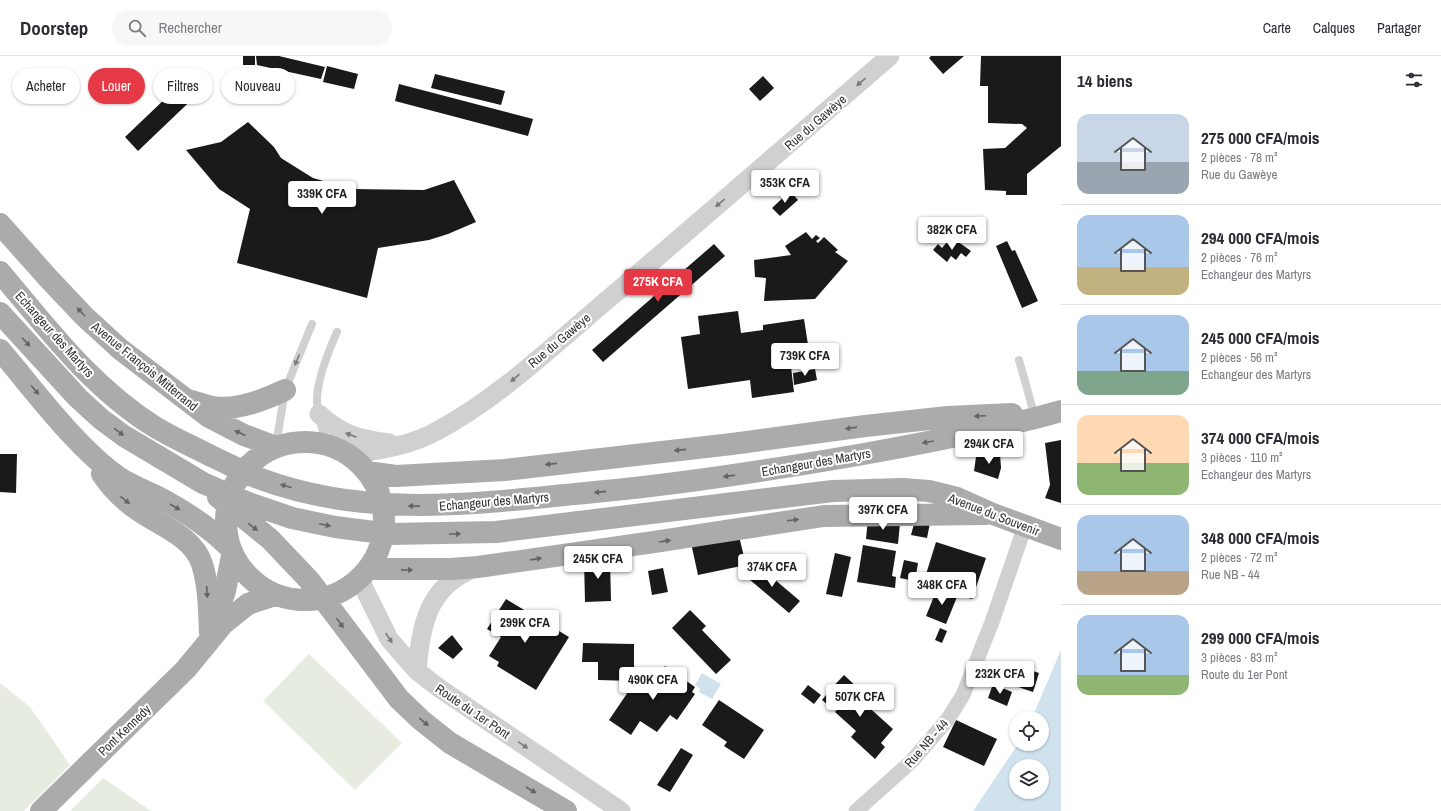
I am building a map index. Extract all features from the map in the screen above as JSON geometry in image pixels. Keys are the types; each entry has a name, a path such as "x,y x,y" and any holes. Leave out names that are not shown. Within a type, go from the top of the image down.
{"main road":[{"name":"Avenue François Mitterrand","path":"0,224 49,279 120,349 214,420 244,435 276,447"},
{"name":"Echangeur des Martyrs","path":"0,272 80,364 112,395 152,425 257,478 304,492 340,500 392,506 433,506 648,487 767,471 954,438 1034,415"},
{"name":"Echangeur des Martyrs","path":"0,313 54,373 101,419 150,453 203,483 251,504 292,518 335,527 390,534 496,532 833,491 903,489"},
{"path":"0,350 84,448 111,489 138,510 178,534 198,555 202,563 207,586 207,640"},
{"path":"188,400 214,407 232,406 268,398 285,390"},
{"path":"367,472 396,476 505,470 948,417 1034,415 1061,411"},
{"path":"84,448 129,484 155,495 198,520 230,551 242,571 257,585 275,595 293,600 312,600 332,596 349,587 364,574 375,559 382,542 385,524 381,499 377,488 367,472 349,455 327,445 302,442 276,447 259,456 245,468 235,483 228,500 225,518 230,551 225,591 207,640"},
{"path":"203,483 246,522 270,539 309,580 399,699 450,743 566,811"},
{"name":"Avenue du Souvenir","path":"903,489 929,491 956,498 993,514 1061,539"},
{"path":"364,574 478,567 824,516 993,514"},
{"name":"Pont Kennedy","path":"40,811 186,669 207,640 222,624 248,604 275,595"}],"street":[{"name":"Rue du Gawèye","path":"349,455 403,445 437,431 500,391 755,174 890,56"},
{"path":"319,414 333,427 346,433 375,442 403,445"},
{"name":"Rue NB - 44","path":"856,811 922,751 948,719 963,695 992,622 1025,526"},
{"path":"417,671 419,639 423,622 430,606 440,592 452,580 464,572 478,567"},
{"name":"Route du 1er Pont","path":"364,574 389,639 417,671 439,688 621,811"}],"lane":[{"path":"276,447 285,390 312,324"},
{"path":"327,445 319,414 317,399 320,381 337,332"},
{"path":"1019,360 1034,415"}],"shaded area":[{"path":"309,654 402,743 355,790 263,701"},
{"path":"0,683 30,707 70,765 24,811 0,811"},
{"path":"103,778 151,811 70,811"}],"water":[{"path":"1061,650 1061,811 973,811 1013,751 1049,751 1049,711 1035,711"},
{"path":"702,673 721,684 712,699 699,692 700,689 695,685"}],"building":[{"path":"243,56 255,56 255,65 243,65"},
{"path":"256,56 279,56 325,67 321,79 295,73 295,68 271,68 257,65"},
{"path":"931,56 964,56 943,74 929,58"},
{"path":"981,56 1061,56 1061,146 1027,174 1027,195 1006,195 1006,191 985,190 983,149 1005,148 1027,128 1022,124 988,123 988,86 980,86"},
{"path":"327,66 358,74 354,89 323,82"},
{"path":"435,74 505,91 501,105 431,88"},
{"path":"763,76 774,88 760,101 749,89"},
{"path":"399,84 533,119 528,136 395,101"},
{"path":"160,104 187,104 138,151 125,137"},
{"path":"248,122 274,147 281,158 313,178 351,189 424,190 454,180 476,222 429,240 378,248 367,298 237,263 250,209 219,189 186,150 221,142"},
{"path":"790,191 798,200 780,216 772,208"},
{"path":"806,232 812,239 816,235 820,238 816,241 818,243 824,237 838,250 835,252 848,261 815,299 764,301 766,278 755,277 754,260 791,255 785,246"},
{"path":"957,241 971,251 966,257 961,253 956,260 951,256 947,262 933,250 938,244 942,248 947,242 953,247"},
{"path":"1007,241 1012,251 1015,250 1038,301 1022,308 996,246"},
{"path":"714,244 725,256 603,362 592,350"},
{"path":"738,311 741,333 763,330 763,325 804,319 811,364 791,367 794,392 752,398 750,380 688,389 681,337 700,334 698,316"},
{"path":"815,369 817,380 794,385 793,373"},
{"path":"1061,440 1061,503 1045,498 1050,485 1045,443"},
{"path":"1000,453 1001,468 998,479 974,471 976,457"},
{"path":"0,454 17,454 16,493 0,492"},
{"path":"868,518 900,523 898,544 866,539"},
{"path":"915,520 930,523 927,538 911,535"},
{"path":"738,532 746,565 698,575 691,543"},
{"path":"936,542 986,558 972,599 923,584"},
{"path":"863,545 896,551 892,576 896,577 895,588 857,582"},
{"path":"835,553 851,557 842,597 826,594"},
{"path":"610,559 611,601 585,602 584,560"},
{"path":"904,560 918,563 915,581 900,578"},
{"path":"754,562 800,601 789,613 743,574"},
{"path":"663,568 668,592 652,595 648,571"},
{"path":"937,589 957,597 946,624 926,616"},
{"path":"506,599 569,637 536,690 497,666 499,662 489,656 501,637 487,629"},
{"path":"690,610 706,626 702,630 731,660 716,674 672,628"},
{"path":"940,628 947,631 942,643 935,640"},
{"path":"452,635 463,649 453,659 438,648"},
{"path":"583,643 634,644 634,681 598,680 598,662 582,662"},
{"path":"1008,663 1039,673 1033,692 1001,681"},
{"path":"665,666 695,687 692,692 695,694 677,720 670,715 657,732 640,721 631,735 609,720 643,670 656,679"},
{"path":"844,675 859,689 854,694 893,729 881,743 885,747 875,759 851,737 856,731 835,712 841,705 827,693"},
{"path":"993,684 1012,692 1007,706 988,698"},
{"path":"808,685 821,695 814,704 801,694"},
{"path":"826,695 838,705 834,710 822,700"},
{"path":"719,700 764,730 744,759 724,746 727,742 702,725"},
{"path":"956,720 997,739 984,766 943,747"},
{"path":"681,748 693,755 670,792 657,785"}]}
